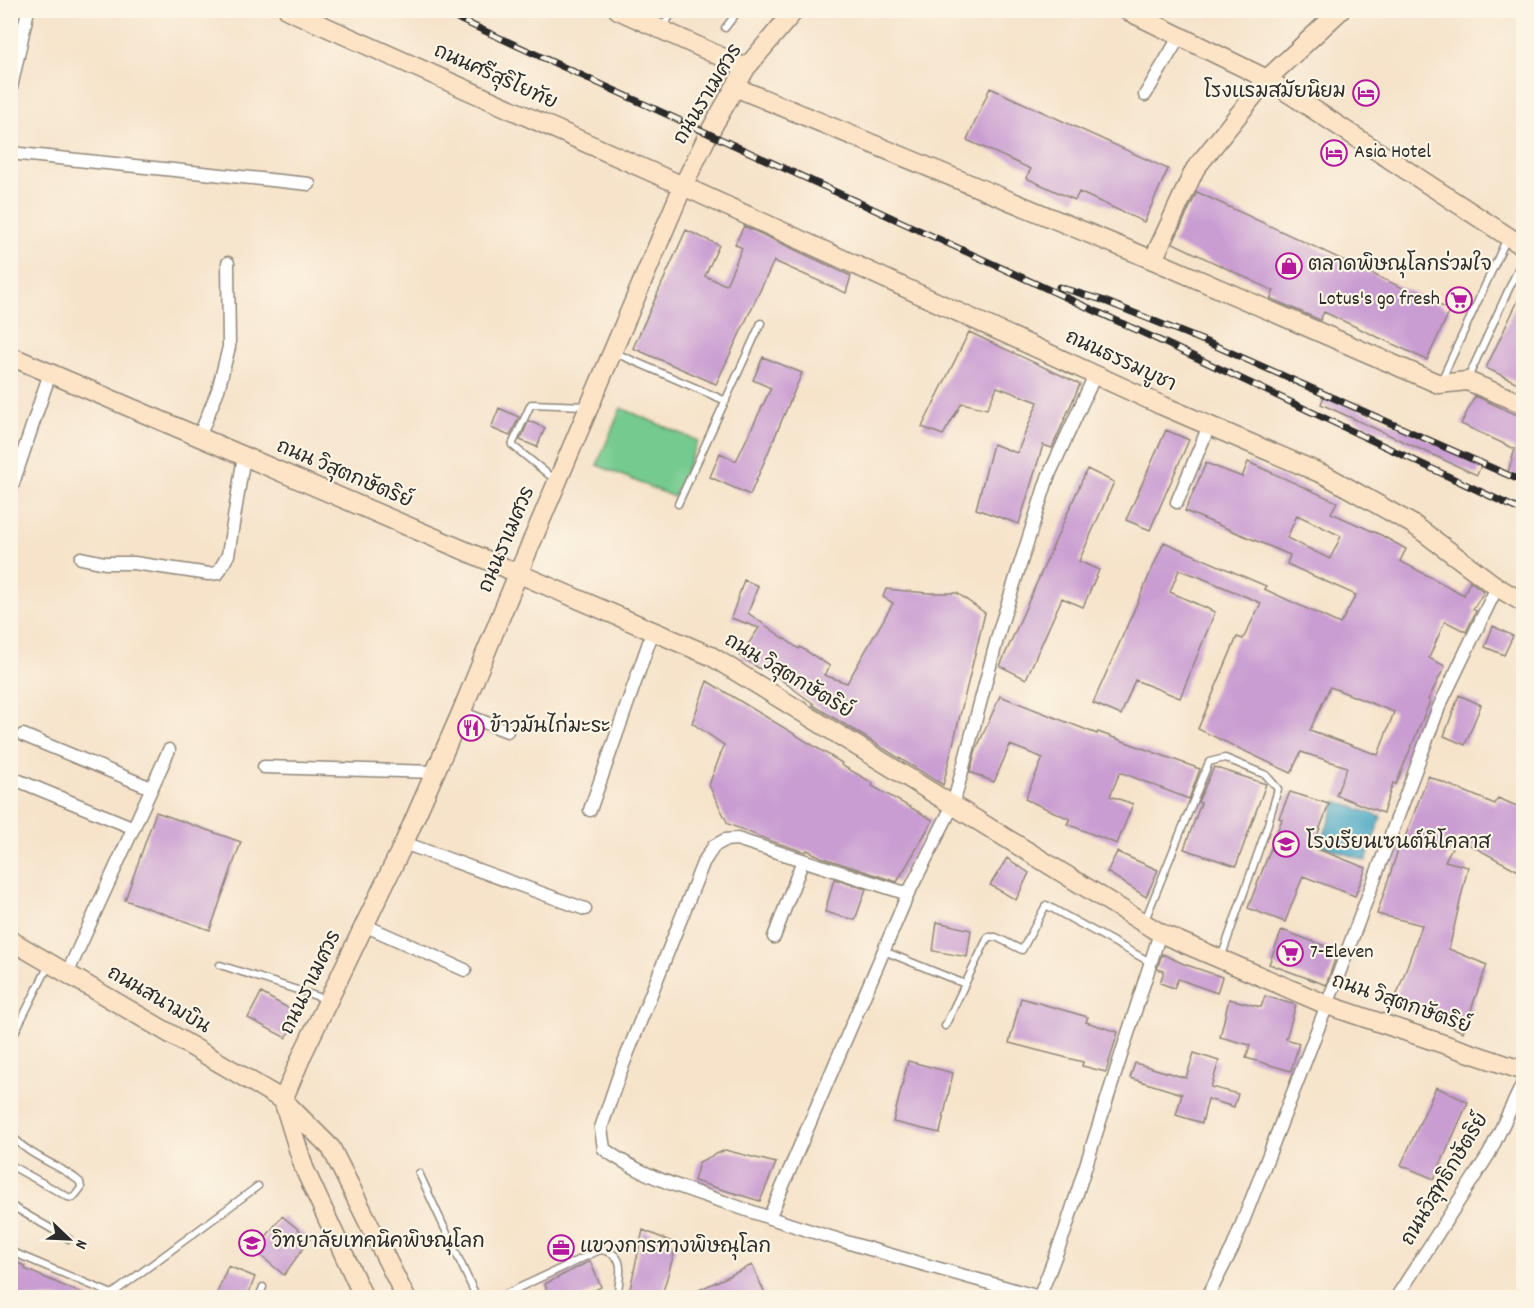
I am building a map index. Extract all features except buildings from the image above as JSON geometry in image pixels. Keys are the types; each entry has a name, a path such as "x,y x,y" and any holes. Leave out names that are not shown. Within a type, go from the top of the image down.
{"street":[{"path":"11,90 28,10"},
{"name":"ถนนศรีสุริโยทัย","path":"288,10 683,186"},
{"path":"618,10 746,68"},
{"name":"ถนนราเมศวร","path":"283,1100 404,843 461,713 683,186 746,68 795,10"},
{"path":"1153,260 1195,169 1267,79 1341,10"},
{"path":"1134,12 1267,79 1524,247"},
{"path":"1145,95 1180,36"},
{"path":"735,87 1153,260 1439,384 1467,381 1524,404"},
{"path":"10,153 309,184"},
{"name":"ถนนธรรมบูชา","path":"683,186 1095,375 1327,476 1404,520 1497,587 1524,603"},
{"path":"199,437 218,390 229,347 228,263"},
{"name":"ถนน วิสุตกษัตริย์","path":"10,356 711,656 1160,933 1327,1005 1524,1071"},
{"path":"10,492 50,373"},
{"path":"769,1218 908,894 953,805 1000,628 1048,477 1095,375"},
{"path":"1177,502 1209,426"},
{"path":"81,558 105,563 134,563 209,574 218,573 228,555 244,456"},
{"path":"1207,1298 1233,1247 1439,707 1497,587"},
{"path":"590,810 653,631"},
{"path":"461,713 507,731"},
{"path":"23,735 152,788"},
{"path":"67,974 169,750"},
{"path":"264,767 435,772"},
{"path":"12,778 134,828"},
{"path":"908,894 737,839 725,840 714,846 703,863 690,894 619,1074 601,1128 604,1149 624,1164 674,1185 769,1218 1039,1297 1065,1231 1160,933"},
{"path":"404,843 585,909"},
{"path":"774,937 802,860"},
{"path":"364,926 465,970"},
{"name":"ถนนสนามบิน","path":"10,940 283,1100"},
{"name":"ถนนวิสุทธิกษัตริย์","path":"1396,1298 1489,1154 1524,1081"},
{"path":"283,1100 304,1168 364,1298"},
{"path":"283,1100 331,1148 406,1298"}],"lane":[{"path":"660,29 675,10"},
{"path":"725,28 739,10"},
{"path":"1439,384 1508,237"},
{"path":"1467,381 1524,256"},
{"path":"678,504 761,322"},
{"path":"612,352 726,401"},
{"path":"557,481 512,445 531,404 590,406"},
{"path":"1144,922 1209,762 1225,758 1266,775 1278,789 1268,827 1221,959"},
{"path":"945,1026 988,937 996,936 1022,950 1046,904 1151,962"},
{"path":"884,951 965,984"},
{"path":"10,1042 50,963"},
{"path":"220,965 329,1000"},
{"path":"10,1132 23,1147 72,1174 80,1182 81,1188 73,1197 68,1197 10,1164"},
{"path":"419,1173 477,1298"},
{"path":"10,1251 111,1296 258,1186"},
{"path":"10,1205 69,1239"},
{"path":"497,1298 600,1250 614,1253 619,1259 621,1265 617,1298"},
{"path":"259,1297 263,1287"}],"green space":[{"path":"621,408 698,441 674,497 597,465"}],"water":[{"path":"1337,801 1381,817 1366,861 1320,845"}],"railway":[{"path":"439,10 1163,342 1524,512"},
{"path":"1059,287 1102,300 1209,343 1524,482"}],"place":[{"name":"โรงแรมสมัยนิยม","path":"1366,93"},
{"name":"Asia Hotel","path":"1334,153"},
{"name":"ตลาดพิษณุโลกร่วมใจ","path":"1289,266"},
{"name":"Lotus's go fresh","path":"1459,300"},
{"name":"ข้าวมันไก่มะระ","path":"471,728"},
{"name":"โรงเรียนเซนต์นิโคลาส","path":"1286,844"},
{"name":"7-Eleven","path":"1290,953"},
{"name":"วิทยาลัยเทคนิคพิษณุโลก","path":"252,1243"},
{"name":"แขวงการทางพิษณุโลก","path":"561,1248"}]}
